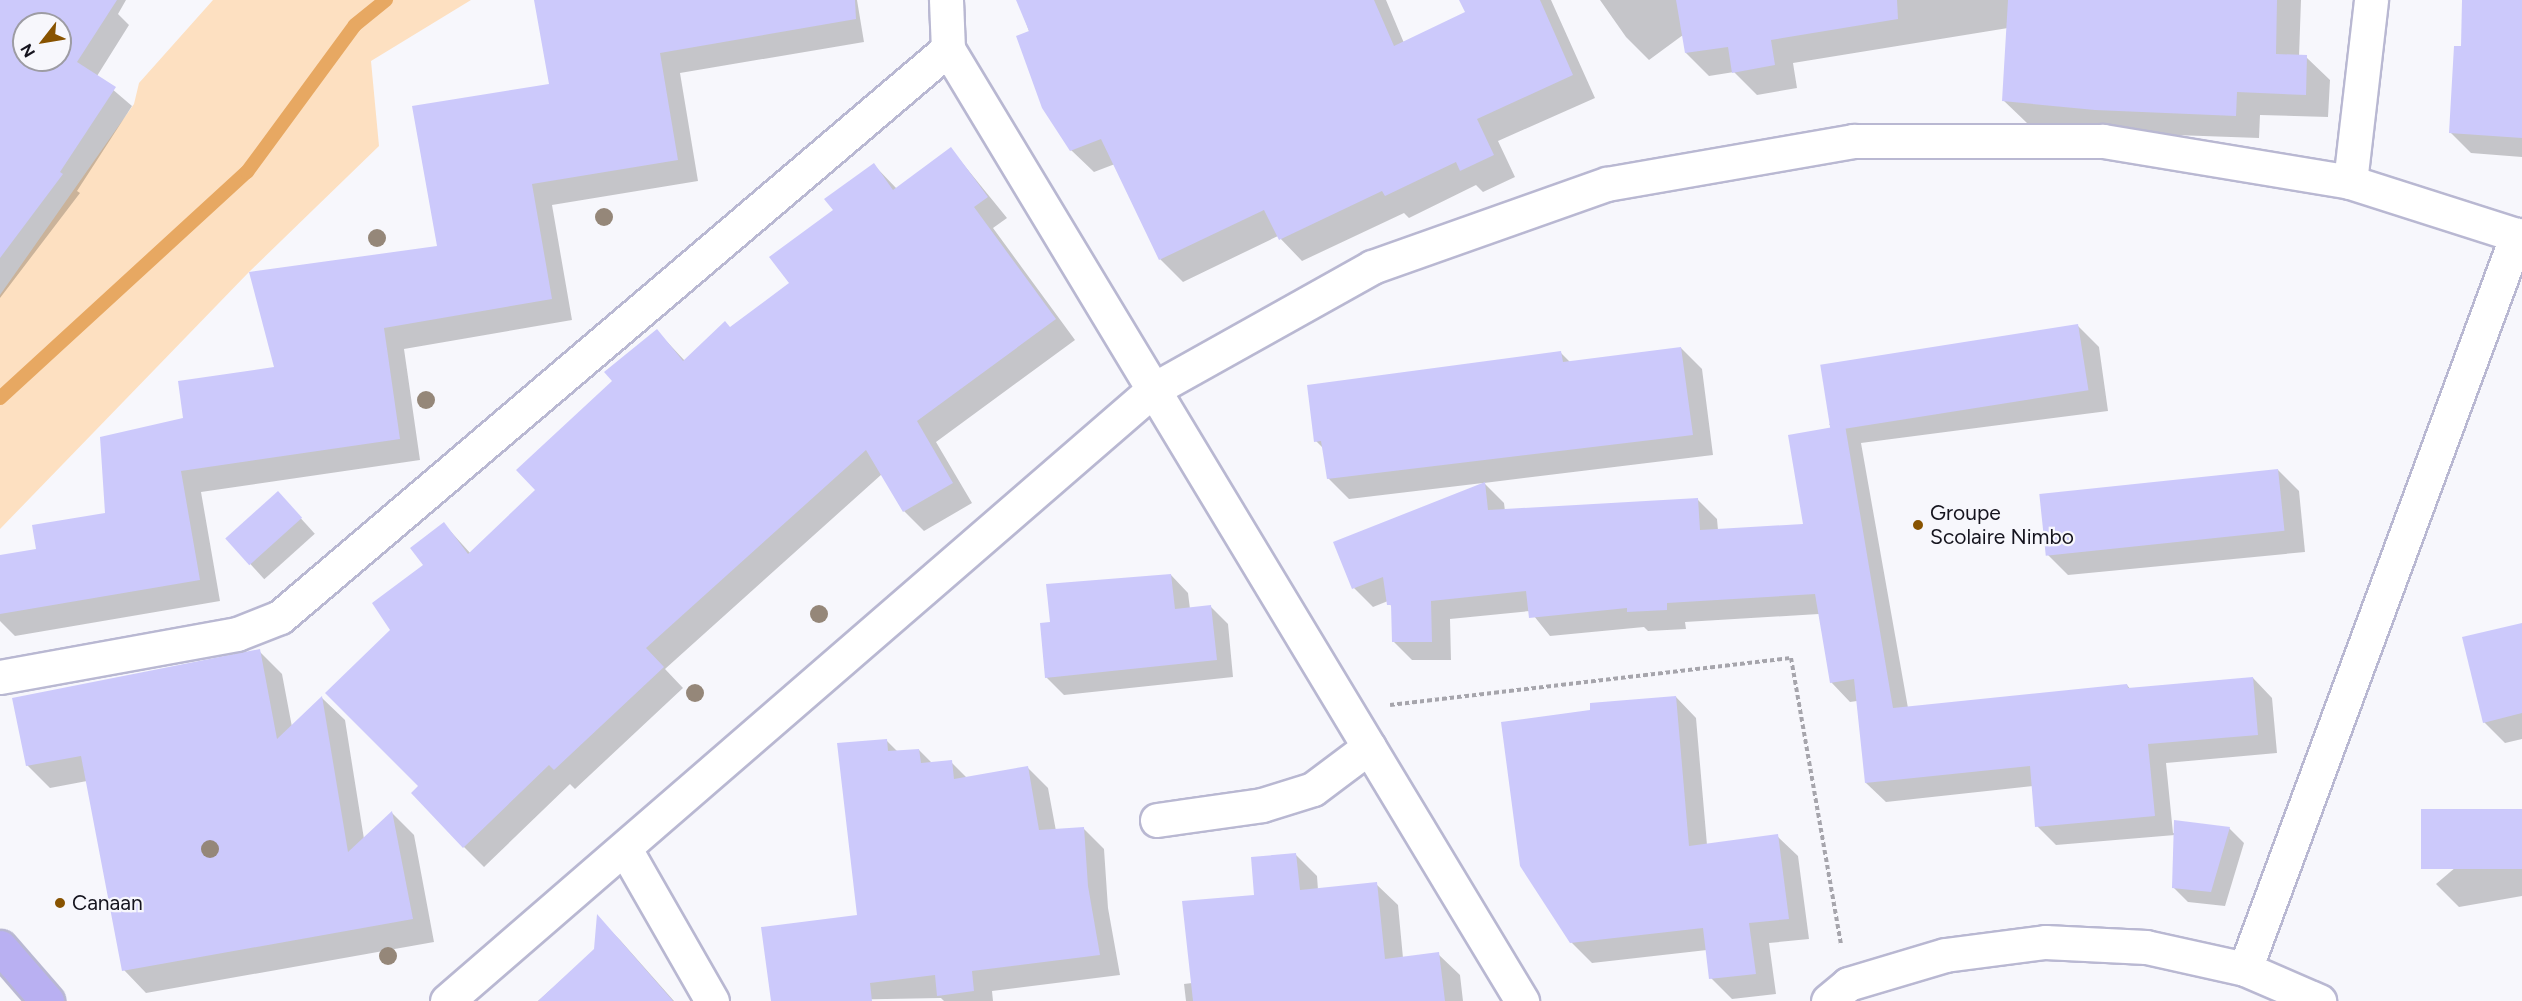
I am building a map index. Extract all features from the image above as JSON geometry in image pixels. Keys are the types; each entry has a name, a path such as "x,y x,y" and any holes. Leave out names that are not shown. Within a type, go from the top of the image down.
{"main road":[{"path":"0,947 47,1001"}],"street":[{"path":"946,0 948,49 1522,1001"},
{"path":"2350,182 2371,0"},
{"path":"0,677 237,634 280,617 948,49"},
{"path":"447,1001 1154,389 1372,267 1619,182 1853,141 2103,141 2350,182 2520,236 2245,969"},
{"path":"1157,820 1262,805 1313,789 1369,747"},
{"path":"625,849 712,1001"},
{"path":"1838,992 1945,955 2045,942 2146,947 2245,969 2319,1001"}],"path":[{"path":"1346,710 1791,658 1838,992"}],"shaded area":[{"path":"213,0 471,0 371,61 379,146 249,272 0,529 0,295 134,104 139,83"}],"building":[{"path":"0,0 117,0 77,62 116,87 60,172 63,174 0,258"},
{"path":"534,0 855,0 856,19 660,53 678,160 532,184 552,299 384,328 400,439 181,471 200,580 0,614 0,555 36,549 32,525 105,513 100,437 183,418 178,381 274,367 249,272 437,246 412,106 549,84"},
{"path":"1016,0 1374,0 1394,46 1465,12 1459,0 1540,0 1573,75 1477,119 1494,155 1460,171 1456,162 1385,196 1382,191 1279,240 1264,210 1159,260 1101,139 1070,151 1042,108 1016,36 1029,31"},
{"path":"1676,0 1897,0 1898,19 1771,40 1775,65 1732,73 1728,47 1685,53"},
{"path":"2008,0 2277,0 2276,54 2307,55 2306,95 2237,92 2236,116 2095,110 2002,101"},
{"path":"2462,0 2522,0 2522,138 2449,133 2454,46 2461,46"},
{"path":"951,147 988,197 974,207 1056,319 917,421 953,483 903,512 866,450 646,648 664,667 554,770 549,765 463,848 411,793 418,786 325,693 390,630 372,603 423,565 410,548 444,522 468,554 535,490 516,470 612,381 604,372 657,329 683,361 725,321 730,327 789,283 769,257 833,210 824,199 874,163 893,190"},
{"path":"2078,324 2088,390 1831,431 1820,365"},
{"path":"1681,347 1693,435 1327,479 1321,441 1314,442 1307,385 1561,351 1563,362"},
{"path":"1845,425 1893,708 2127,684 2128,688 2253,677 2258,735 2148,744 2155,816 2035,827 2030,766 1865,783 1854,679 1830,683 1815,594 1667,603 1667,610 1627,612 1627,608 1529,618 1526,591 1431,601 1432,642 1392,642 1391,605 1387,605 1383,577 1352,589 1333,542 1485,482 1488,510 1698,498 1700,530 1803,524 1788,435"},
{"path":"2278,469 2284,531 2046,556 2039,494"},
{"path":"278,491 302,518 249,565 225,539"},
{"path":"1171,574 1175,609 1211,605 1217,660 1045,678 1040,623 1050,622 1046,584"},
{"path":"2522,623 2522,713 2483,723 2462,637"},
{"path":"260,649 277,739 322,696 348,852 392,811 413,919 122,971 81,756 26,766 12,698"},
{"path":"1676,696 1689,846 1778,834 1789,919 1749,923 1756,974 1709,979 1703,928 1570,943 1520,866 1501,722 1590,710 1590,703"},
{"path":"887,739 888,751 919,749 921,763 952,760 954,779 1028,766 1039,830 1084,827 1088,886 1100,955 972,971 974,991 937,996 935,975 870,983 872,1001 771,1001 761,927 857,915 837,743"},
{"path":"2421,809 2522,809 2522,869 2421,869"},
{"path":"2174,820 2230,827 2211,892 2172,888"},
{"path":"1296,853 1300,890 1377,882 1385,959 1439,952 1445,1001 1193,1001 1182,901 1254,895 1251,857"},
{"path":"597,914 673,1001 538,1001 594,949"}],"waterway":[{"path":"0,398 247,172 355,25 386,0"}],"place":[{"name":"Groupe Scolaire Nimbo","path":"1918,525"},
{"name":"Canaan","path":"60,903"}]}
